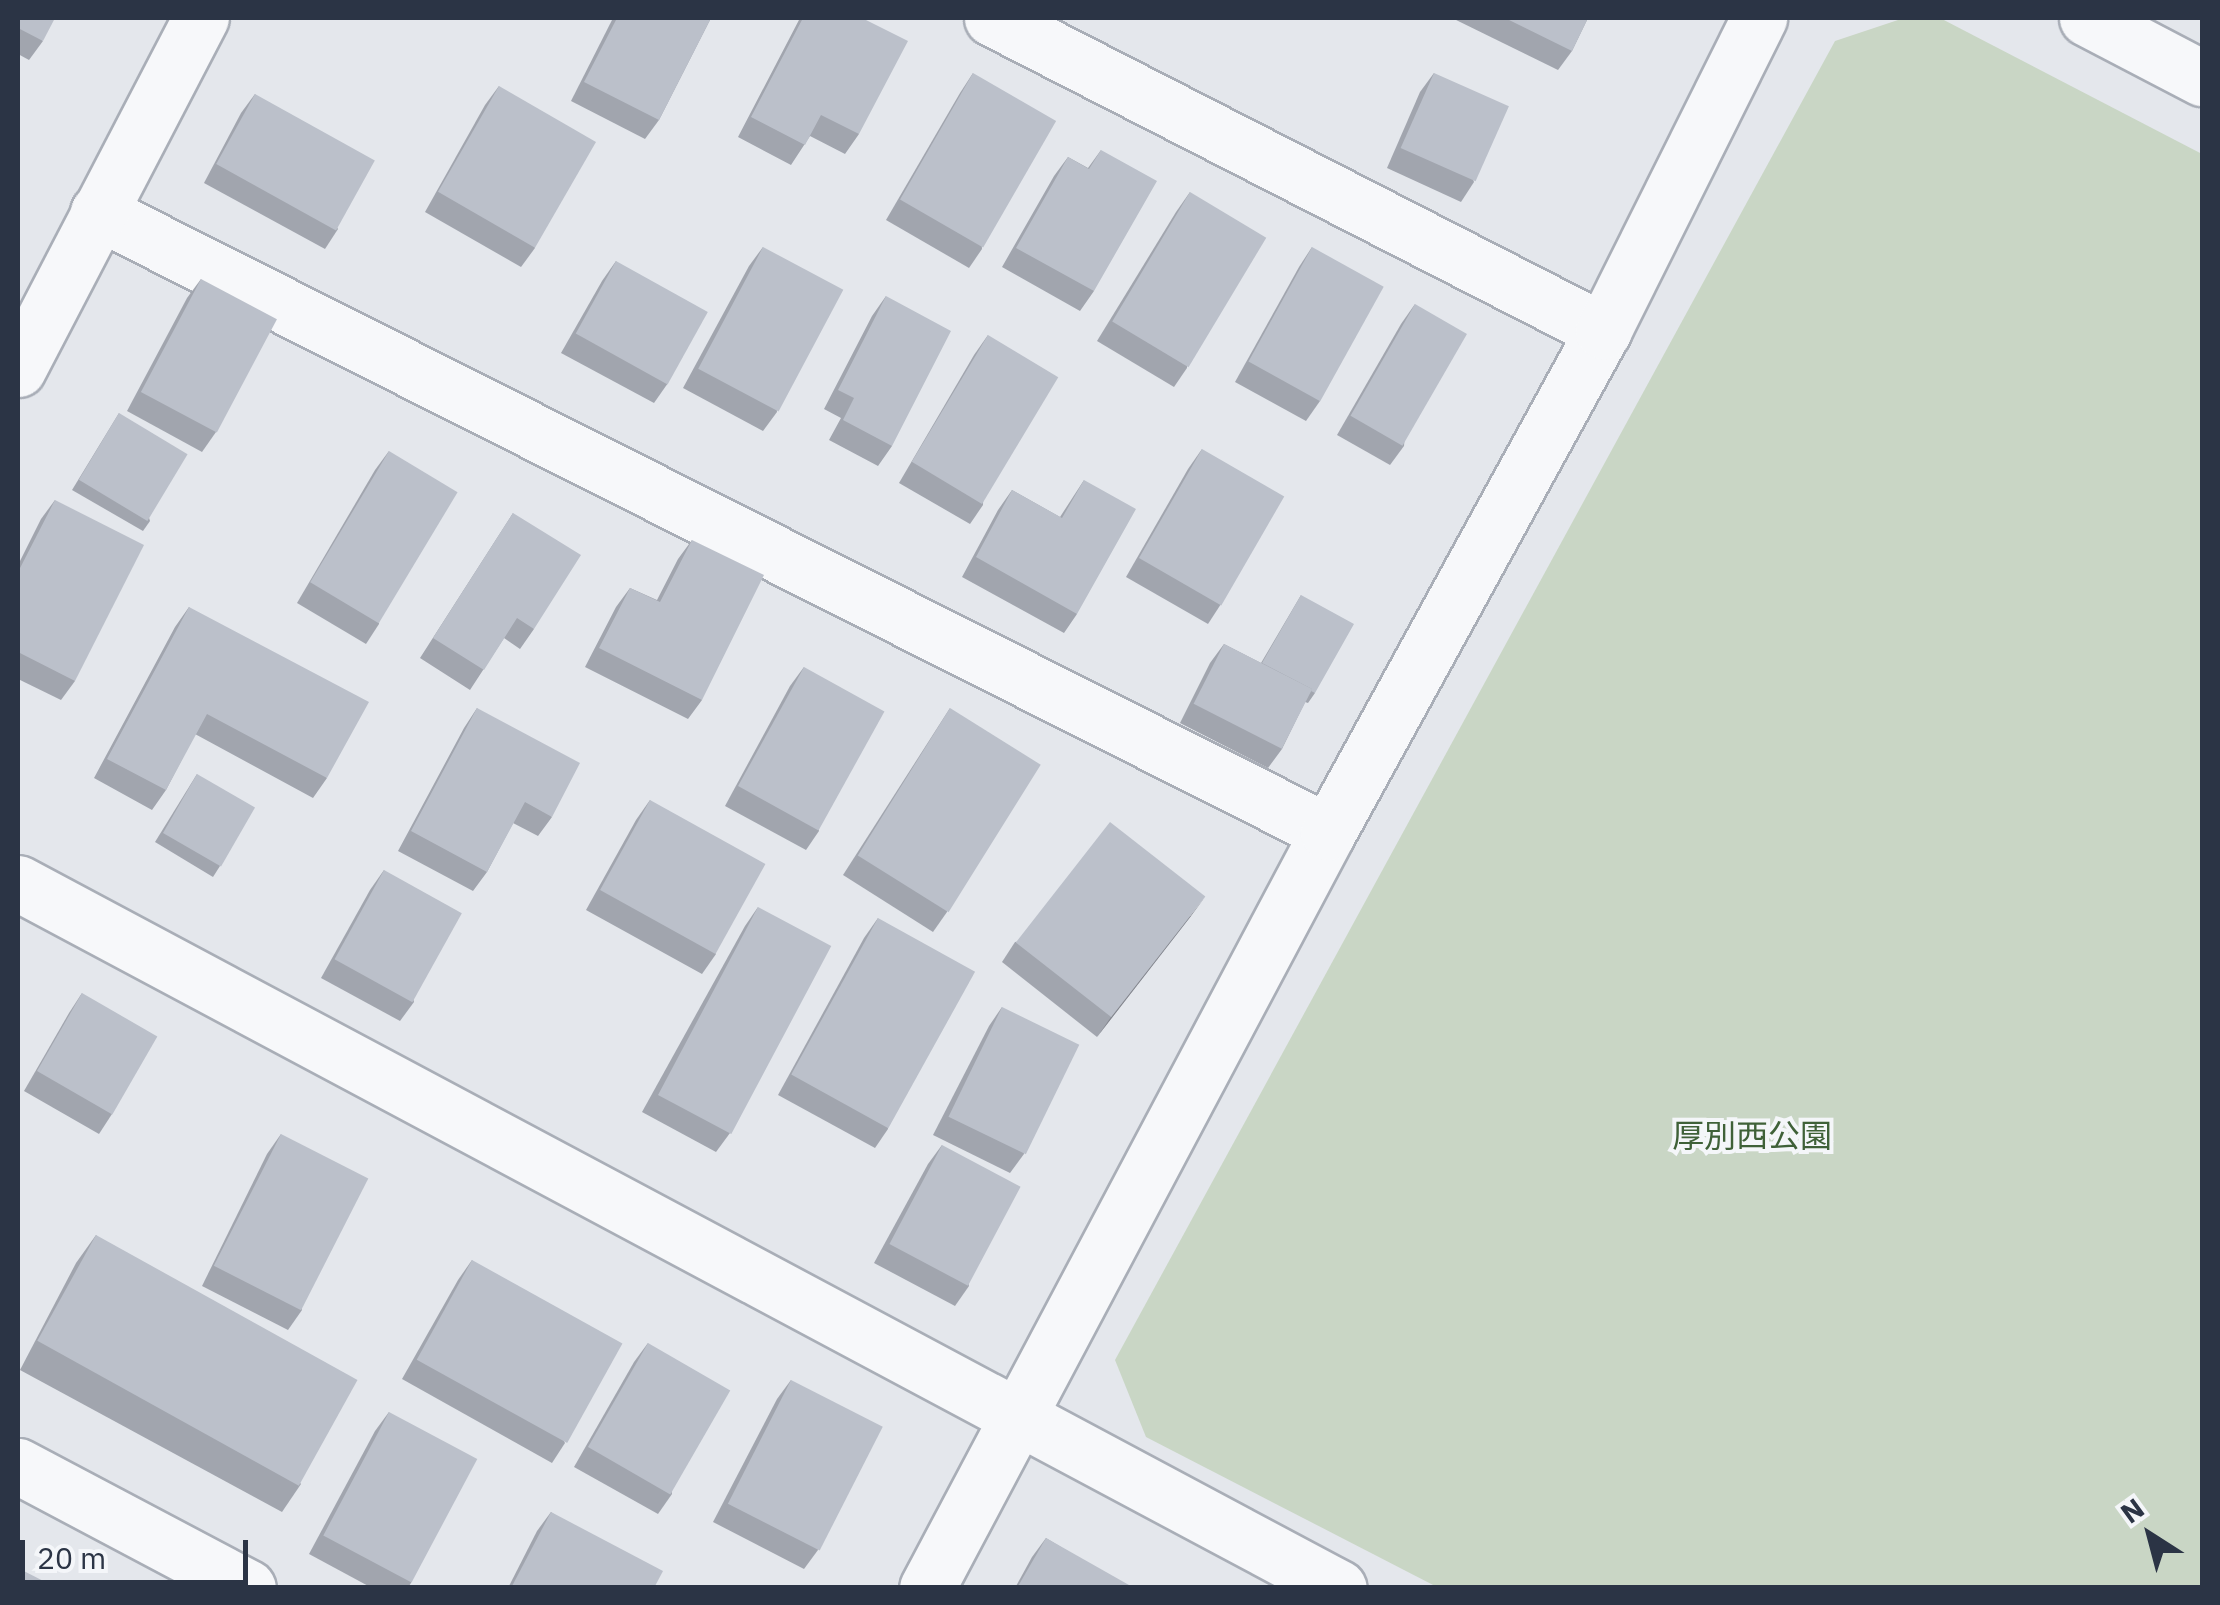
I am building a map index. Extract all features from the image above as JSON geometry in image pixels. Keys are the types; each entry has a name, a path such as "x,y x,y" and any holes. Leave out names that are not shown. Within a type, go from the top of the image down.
{"street":[{"path":"18,369 202,18"},
{"path":"992,18 1603,331"},
{"path":"928,1588 1328,832 1603,331 1760,18"},
{"path":"2087,18 2202,78"},
{"path":"98,212 1328,832"},
{"path":"18,883 1340,1588"},
{"path":"18,1466 248,1588"}],"green space":[{"name":"厚別西公園","path":"1904,18 1940,18 2202,154 2202,1587 1437,1587 1146,1437 1115,1360 1835,41"}],"building":[{"path":"18,18 55,18 43,41 18,28"},
{"path":"617,18 711,18 659,120 584,82"},
{"path":"803,18 862,18 908,41 859,134 821,115 805,145 751,117"},
{"path":"1505,18 1588,18 1572,51"},
{"path":"973,73 1056,121 983,247 900,199"},
{"path":"1434,73 1509,106 1476,181 1401,148"},
{"path":"499,86 596,142 535,248 438,192"},
{"path":"255,94 375,160 336,230 216,164"},
{"path":"1101,150 1157,181 1094,291 1016,248 1068,157 1089,169"},
{"path":"1190,192 1266,238 1189,367 1112,321"},
{"path":"763,247 843,290 779,412 698,369"},
{"path":"1312,247 1384,287 1320,401 1248,362"},
{"path":"616,261 708,312 668,384 576,334"},
{"path":"201,279 277,319 217,432 141,392"},
{"path":"886,296 951,331 892,446 843,420 854,398 838,390"},
{"path":"1415,304 1467,334 1402,446 1350,416"},
{"path":"988,335 1058,377 982,504 912,462"},
{"path":"119,413 188,454 147,521 79,480"},
{"path":"1202,449 1284,496 1221,606 1139,558"},
{"path":"389,451 458,492 379,623 310,582"},
{"path":"1084,480 1136,509 1077,614 976,557 1012,490 1062,518"},
{"path":"55,500 144,545 75,681 18,652 18,572"},
{"path":"513,513 581,555 534,629 517,618 484,670 433,638"},
{"path":"692,540 764,575 702,700 599,648 630,588 660,602"},
{"path":"1301,595 1354,624 1315,693 1262,663"},
{"path":"189,607 369,702 327,778 207,714 166,790 107,759"},
{"path":"1224,644 1312,689 1282,749 1194,704"},
{"path":"804,667 884,712 819,831 738,786"},
{"path":"477,708 580,763 552,817 525,802 487,872 411,831"},
{"path":"950,708 1041,765 949,912 858,856"},
{"path":"197,774 255,808 221,866 163,833"},
{"path":"650,800 765,864 716,954 600,890"},
{"path":"1110,822 1205,896 1111,1017 1016,943"},
{"path":"384,870 462,913 412,1002 335,959"},
{"path":"758,907 831,946 731,1134 658,1095"},
{"path":"878,918 975,972 888,1128 791,1075"},
{"path":"82,993 157,1036 112,1114 37,1071"},
{"path":"1002,1007 1079,1045 1026,1154 949,1117"},
{"path":"281,1134 368,1178 301,1310 214,1266"},
{"path":"942,1145 1021,1187 968,1286 889,1244"},
{"path":"96,1235 358,1380 299,1486 37,1341"},
{"path":"472,1260 622,1343 567,1443 417,1360"},
{"path":"648,1343 730,1390 670,1494 588,1447"},
{"path":"791,1380 883,1427 820,1551 728,1504"},
{"path":"389,1412 477,1459 412,1583 323,1536"},
{"path":"551,1512 663,1571 654,1588 511,1588"},
{"path":"1046,1538 1129,1585 1128,1588 1017,1588"},
{"path":"18,1568 57,1588 18,1588"}]}
